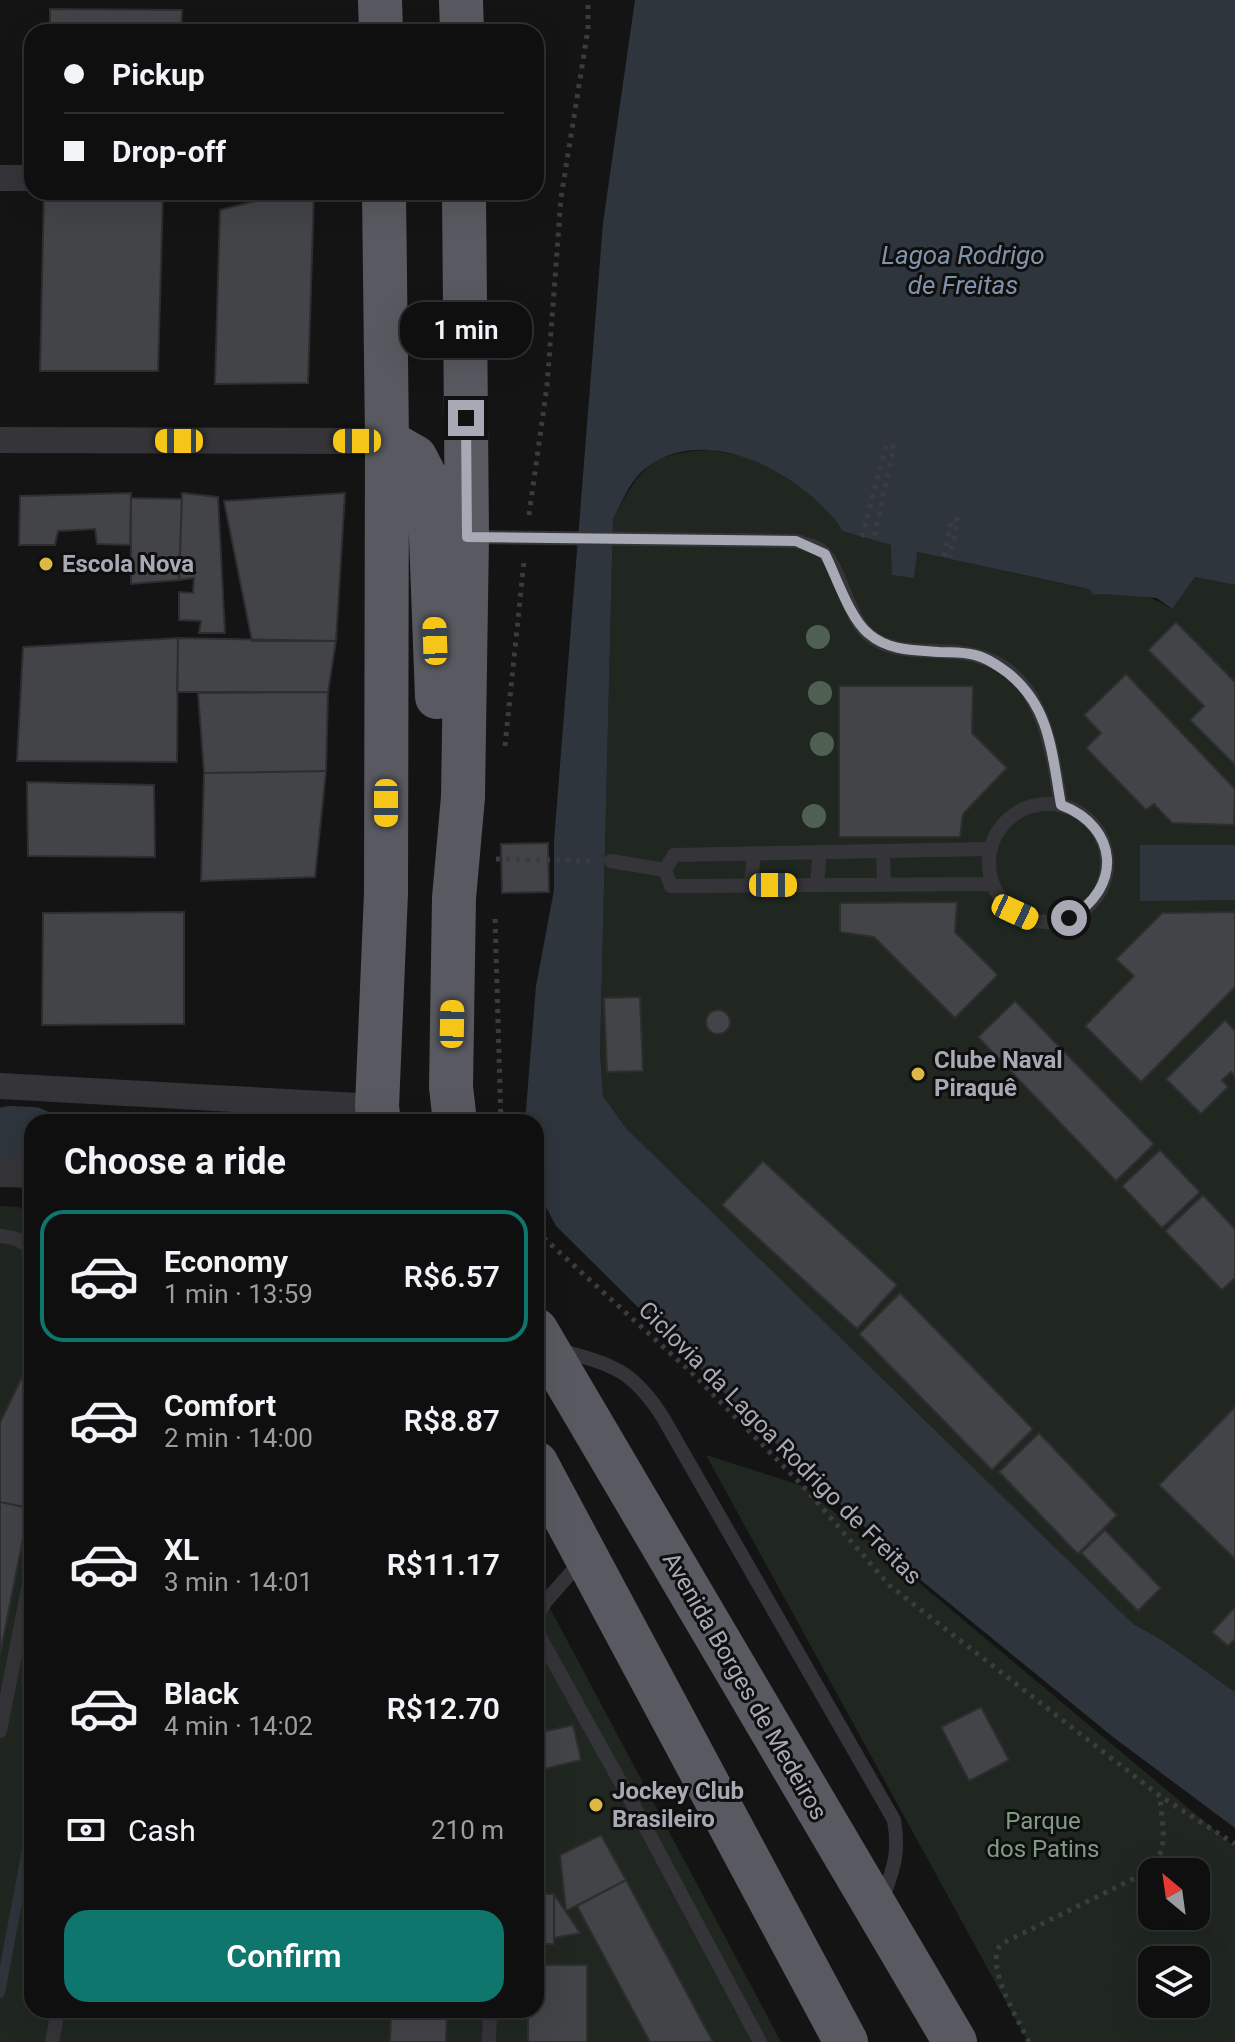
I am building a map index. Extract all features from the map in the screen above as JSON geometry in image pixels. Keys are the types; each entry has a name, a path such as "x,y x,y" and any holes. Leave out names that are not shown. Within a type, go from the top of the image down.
{"highway":[{"path":"380,0 381,24"},
{"path":"461,0 462,24"},
{"path":"378,1114 386,893 384,200"},
{"path":"454,1114 451,1087 454,898 484,537 464,200"},
{"path":"387,441 415,457 429,484 439,735 444,776 459,841"},
{"name":"Avenida Borges de Medeiros","path":"544,1343 955,2042"},
{"path":"544,1478 846,2042"}],"street":[{"path":"0,178 24,178"},
{"path":"0,440 387,441"},
{"path":"0,1086 378,1114"},
{"path":"0,1171 24,1172"}],"lane":[{"path":"484,537 796,541 814,546 825,554 866,632 879,641 898,649 970,654 995,662 1018,681 1040,709 1049,736 1061,805"},
{"path":"1043,804 1061,805 1079,812 1093,824 1103,840 1108,859 1106,878 1098,895 1085,909 1069,918 1051,922 1031,920 1015,912 1002,900 993,884 989,866 991,849 998,832 1010,818 1026,808 1043,804"},
{"path":"665,870 674,855 991,849"},
{"path":"883,851 884,885"},
{"path":"817,885 820,852"},
{"path":"751,885 754,853"},
{"path":"611,861 665,870"},
{"path":"665,870 671,886 993,884"},
{"path":"0,1236 24,1243"},
{"path":"544,1339 630,1376 646,1391 662,1416 894,1820 898,1844 896,1860 878,1913"},
{"path":"544,1604 585,1556"},
{"path":"0,1731 24,1610"},
{"path":"544,1644 760,2042"},
{"path":"52,2042 56,2018"},
{"path":"489,2042 490,2018"}],"path":[{"path":"862,537 886,445 894,447 873,541"},
{"path":"952,519 958,520 947,557 952,519"},
{"path":"499,859 611,861"},
{"name":"Ciclovia da Lagoa Rodrigo de Freitas","path":"544,1238 691,1372 803,1486 889,1585 1160,1796 1235,1844"},
{"path":"1029,2042 999,1978 994,1963 995,1952 1001,1944 1147,1872 1160,1860 1163,1846 1160,1796"}],"green space":[{"name":"Clube Naval Piraquê","path":"713,450 762,462 819,502 842,531 892,545 892,575 914,577 916,552 1089,589 1093,595 1124,593 1144,596 1171,609 1195,577 1235,585 1235,1692 1162,1640 1133,1625 626,1128 603,1096 600,1053 613,519 640,475 650,466 675,454"},
{"name":"Jockey Club Brasileiro","path":"0,1206 19,1207 24,1212 24,2018 544,2018 544,1597 781,2042 0,2042"},
{"name":"Parque dos Patins","path":"706,1455 803,1486 1235,1847 1235,2042 1028,2042"}],"water":[{"name":"Lagoa Rodrigo de Freitas","path":"635,0 1235,0 1235,585 1195,577 1172,609 1157,598 1093,595 1089,589 917,552 914,578 892,575 891,545 842,531 834,518 806,491 763,465 715,451 691,450 668,456 646,468 631,485 613,519 600,1053 603,1096 626,1128 1133,1624 1162,1640 1235,1692 1235,1828 1113,1737 922,1581 769,1437 556,1226 544,1203 544,1114 526,1114 536,986 554,890 554,841 603,223"},
{"path":"1140,845 1235,845 1235,900 1140,901"}],"building":[{"path":"50,9 182,10 181,24 50,24"},
{"path":"44,200 163,200 158,371 40,371"},
{"path":"259,200 314,200 308,383 215,384 220,210"},
{"path":"131,493 130,545 97,544 95,529 58,531 55,545 19,545 20,496"},
{"path":"182,493 218,497 225,633 199,633 201,621 179,620 179,592 193,593 194,578 179,580"},
{"path":"345,493 336,641 252,641 224,501"},
{"path":"131,498 182,499 179,580 131,584"},
{"path":"1176,622 1235,682 1235,765 1190,720 1204,706 1148,650"},
{"path":"178,638 177,762 17,761 23,647"},
{"path":"178,638 336,641 328,692 177,692"},
{"path":"1126,674 1235,789 1234,825 1172,823 1154,804 1146,810 1086,748 1101,733 1084,715"},
{"path":"839,686 973,686 972,733 1007,768 963,814 960,837 839,837"},
{"path":"328,692 326,771 204,773 198,693"},
{"path":"326,771 315,877 201,881 204,773"},
{"path":"27,782 154,785 155,857 28,856"},
{"path":"548,843 549,892 502,893 501,844"},
{"path":"957,902 955,932 998,975 955,1018 874,937 840,932 840,903"},
{"path":"184,912 184,1024 42,1025 43,913"},
{"path":"1235,912 1235,987 1141,1082 1085,1026 1134,976 1116,959 1162,913"},
{"path":"640,997 643,1071 607,1072 604,998"},
{"path":"1015,1001 1154,1144 1116,1181 978,1037"},
{"path":"718,1010 727,1013 730,1022 727,1031 718,1034 709,1031 706,1022 709,1013"},
{"path":"1225,1020 1235,1031 1235,1077 1231,1072 1222,1080 1228,1087 1201,1114 1166,1079"},
{"path":"1160,1150 1200,1192 1162,1228 1122,1186"},
{"path":"763,1161 897,1285 857,1329 722,1205"},
{"path":"1203,1195 1235,1229 1235,1278 1222,1290 1165,1231"},
{"path":"900,1293 1033,1429 992,1470 859,1334"},
{"path":"24,1373 24,1507 0,1502 0,1423"},
{"path":"1235,1407 1235,1559 1159,1485"},
{"path":"1039,1433 1117,1515 1078,1554 999,1472"},
{"path":"0,1502 24,1507 24,1533 0,1655"},
{"path":"1105,1530 1161,1588 1138,1611 1081,1553"},
{"path":"1235,1607 1235,1639 1228,1646 1212,1632"},
{"path":"981,1707 1009,1760 969,1781 941,1727"},
{"path":"544,1722 546,1731 573,1725 581,1760 544,1769"},
{"path":"601,1835 626,1880 566,1911 560,1855"},
{"path":"626,1880 713,2042 650,2042 577,1906"},
{"path":"544,1894 554,1894 554,1944 544,1944"},
{"path":"554,1894 580,1933 554,1938"},
{"path":"544,1965 587,1965 587,2042 528,2042 528,2018 544,2018"},
{"path":"391,2018 447,2018 446,2042 390,2042"}],"waterway":[{"path":"10,1135 24,1136"},
{"path":"0,1993 24,1866"}],"place":[{"name":"Escola Nova","path":"46,564"},
{"name":"Clube Naval Piraquê","path":"918,1074"},
{"name":"Jockey Club Brasileiro","path":"596,1805"}],"route":[{"path":"466,418 467,537 796,541 814,546 825,554 853,612 866,632 879,641 898,649 970,654 995,662 1018,681 1040,709 1049,736 1061,805 1079,812 1093,824 1103,840 1108,859 1106,878 1098,895 1085,909 1069,918"}]}
